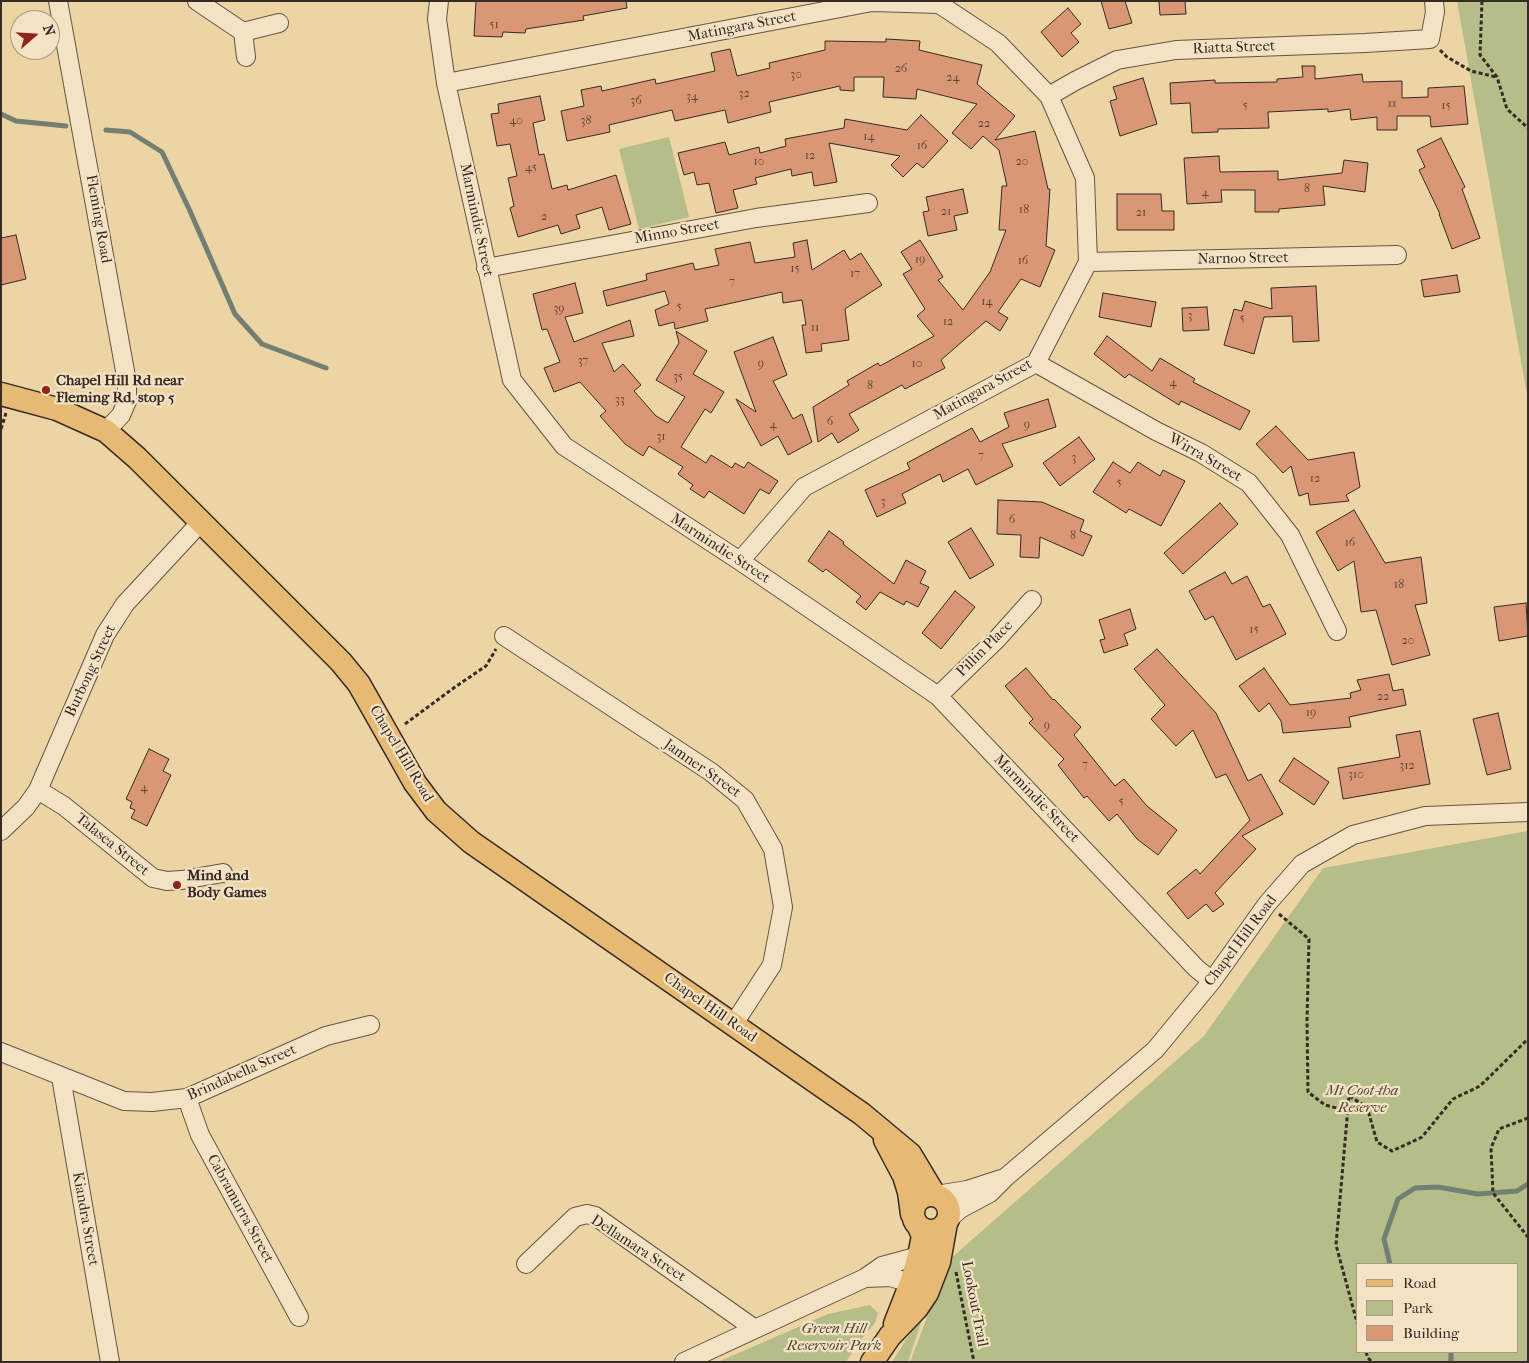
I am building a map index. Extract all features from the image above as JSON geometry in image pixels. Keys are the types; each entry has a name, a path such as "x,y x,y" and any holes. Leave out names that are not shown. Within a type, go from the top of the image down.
{"main road":[{"name":"Chapel Hill Road","path":"4,403 57,409 106,431 136,458 341,662 359,684 416,783 436,811 471,842 862,1114 910,1154 935,1195"},
{"name":"Chapel Hill Road","path":"878,1128 901,1170 922,1236 939,1260"},
{"path":"872,1362 890,1336 911,1315 922,1300 933,1279 939,1260 947,1221 949,1211 947,1205 944,1200 935,1195 925,1195 917,1200 914,1205 916,1221 927,1231 940,1229 947,1221"},
{"path":"890,1336 911,1282 920,1281 925,1278 939,1260"}],"street":[{"name":"Fleming Road","path":"58,1 127,382 126,401 121,414 106,431"},
{"path":"197,1 243,32 246,56"},
{"name":"Marmindie Street","path":"439,1 437,19 446,83 512,380 564,446 740,561 938,696 1190,961 1212,981"},
{"path":"1430,39 1435,12 1434,1"},
{"name":"Matingara Street","path":"446,83 872,2 938,4 998,43 1049,96 1085,178 1088,262 1036,362 804,487 740,561"},
{"path":"243,32 279,22"},
{"name":"Riatta Street","path":"1049,96 1075,80 1117,60 1176,50 1430,39"},
{"name":"Minno Street","path":"486,268 756,218 868,203"},
{"name":"Narnoo Street","path":"1088,262 1397,255"},
{"name":"Wirra Street","path":"1036,362 1156,431 1201,453 1249,483 1290,535 1337,631"},
{"name":"Burbong Street","path":"1,831 26,806 38,790 105,635 126,604 200,523"},
{"name":"Pillin Place","path":"938,696 997,639 1032,600"},
{"name":"Jamner Street","path":"504,636 711,772 745,800 772,849 783,907 772,965 733,1025"},
{"name":"Talasea Street","path":"38,790 64,806 154,878 167,881 223,874"},
{"name":"Chapel Hill Road","path":"947,1221 960,1209 986,1196 1155,1050 1212,981 1267,904 1302,864 1353,836 1425,816 1528,812"},
{"name":"Brindabella Street","path":"1,1052 124,1101 152,1102 187,1098 326,1036 370,1025"},
{"name":"Kiandra Street","path":"61,1077 110,1362"},
{"name":"Cabramurra Street","path":"187,1098 200,1135 299,1317"},
{"name":"Chapel Hill Road","path":"935,1195 967,1190 1006,1177"},
{"name":"Dellamara Street","path":"526,1264 575,1217 587,1214 595,1216 755,1329"},
{"path":"684,1362 865,1278 874,1270 886,1264 939,1260"},
{"path":"865,1278 890,1277 911,1282"},
{"path":"714,1362 730,1340"}],"path":[{"path":"1482,1 1480,55 1497,77 1507,108 1528,128"},
{"path":"1430,39 1447,57 1471,72 1497,77"},
{"path":"1,430 4,403"},
{"path":"406,724 486,666 504,636"},
{"path":"1267,904 1309,939 1308,1092 1325,1105 1348,1111"},
{"path":"1356,1319 1336,1245 1349,1096 1367,1107 1377,1142 1392,1151 1422,1137 1453,1098 1480,1086 1528,1038"},
{"path":"1528,1118 1499,1129 1491,1148 1493,1193 1528,1237"},
{"name":"Lookout Trail","path":"939,1260 974,1362"}],"green space":[{"path":"1457,1 1528,1 1528,400"},
{"path":"669,137 689,217 639,229 619,149"},
{"name":"Mt Coot-tha Reserve","path":"1528,831 1528,1362 910,1362 949,1260 1204,1036 1323,868"},
{"name":"Green Hill Reservoir Park","path":"870,1305 878,1313 875,1323 859,1342 846,1362 718,1362 828,1314"},
{"path":"925,1310 908,1362 892,1362"}],"building":[{"path":"476,1 626,1 627,8 583,16 584,20 526,29 525,33 503,32 502,37 474,36"},
{"path":"1101,1 1125,1 1132,23 1109,29"},
{"path":"1185,1 1186,14 1160,15 1159,2"},
{"path":"1068,8 1081,24 1071,33 1079,42 1062,57 1041,32"},
{"path":"886,39 920,41 919,50 982,65 977,84 1015,116 995,140 1035,131 1048,189 1050,189 1046,246 1055,250 1040,287 1021,279 998,312 1008,318 1000,331 986,321 941,360 945,368 905,389 902,385 849,414 859,430 838,443 832,433 818,442 813,407 849,385 847,381 878,363 880,366 934,336 917,316 925,309 903,274 912,269 901,252 920,240 943,277 938,280 963,310 990,272 1006,230 999,230 1002,186 1007,186 999,150 983,136 971,149 952,133 977,104 917,89 916,99 883,97 884,77 854,77 854,91 840,90 840,86 769,102 771,112 728,123 725,110 675,121 672,110 609,125 610,132 567,141 561,111 584,106 581,90 601,86 602,91 655,79 656,84 715,71 711,53 730,49 737,76 770,68 769,63 825,50 825,41 886,42"},
{"path":"1302,66 1315,66 1315,79 1362,74 1363,82 1402,81 1402,98 1428,97 1428,88 1464,86 1468,124 1431,127 1430,116 1397,116 1397,130 1377,130 1377,117 1351,120 1350,109 1328,112 1328,109 1268,112 1269,128 1218,129 1218,132 1192,133 1190,103 1171,104 1170,83 1215,80 1215,83 1277,82 1277,79 1303,77"},
{"path":"1143,78 1157,124 1120,136 1110,101 1117,99 1113,87"},
{"path":"540,96 545,120 533,123 539,155 544,154 552,189 567,185 568,190 616,175 631,224 609,230 602,207 576,215 580,228 561,234 558,225 518,237 510,208 514,206 508,178 517,176 510,144 497,146 491,114 499,113 498,104"},
{"path":"921,115 948,141 923,168 917,163 903,177 891,165 900,156 829,143 837,182 814,186 812,172 792,176 791,169 755,178 757,184 733,190 738,208 716,213 709,183 697,185 694,172 684,175 678,153 725,142 729,155 759,147 760,153 786,146 785,139 844,128 845,119 907,130"},
{"path":"1441,138 1465,187 1462,189 1480,238 1452,249 1440,214 1419,170 1425,167 1417,150"},
{"path":"1219,156 1220,172 1278,171 1278,180 1342,173 1344,160 1368,163 1365,192 1323,186 1325,205 1279,209 1279,212 1255,212 1255,190 1221,190 1222,202 1187,204 1184,158"},
{"path":"963,189 968,213 954,216 957,230 928,236 923,212 929,211 926,197"},
{"path":"1117,194 1161,194 1162,211 1174,211 1174,230 1117,230"},
{"path":"16,235 26,279 1,285 1,238"},
{"path":"807,240 812,270 844,250 850,260 861,253 882,285 845,309 849,340 821,344 822,351 806,353 802,325 806,325 802,300 783,303 782,292 705,309 708,321 675,329 674,322 659,326 655,310 669,304 665,291 607,306 603,291 647,280 646,274 693,263 695,270 719,265 715,249 750,242 755,263 795,257 793,243"},
{"path":"1457,275 1460,292 1424,297 1421,280"},
{"path":"575,283 583,313 565,317 574,342 630,320 634,336 602,343 614,372 623,364 641,385 634,391 656,416 668,423 685,397 656,380 679,343 676,331 707,351 693,374 724,392 711,413 705,409 681,447 706,463 711,455 732,468 735,463 744,468 748,462 778,481 769,494 760,489 744,514 709,491 704,498 690,489 693,485 678,474 683,467 649,446 643,456 625,444 600,416 606,411 580,382 554,392 544,368 560,362 547,329 542,330 533,294"},
{"path":"1316,286 1319,341 1293,342 1292,316 1264,317 1254,354 1224,345 1234,309 1242,311 1245,301 1272,309 1271,288"},
{"path":"1103,293 1156,302 1151,327 1099,317"},
{"path":"1207,307 1209,330 1183,331 1182,308"},
{"path":"1107,336 1152,371 1160,358 1195,379 1193,382 1250,411 1240,430 1181,401 1179,405 1129,374 1125,378 1094,354"},
{"path":"773,337 787,375 773,381 793,419 802,414 812,442 788,455 778,436 761,446 736,399 756,412 734,352"},
{"path":"1048,399 1056,427 1002,444 1013,466 976,485 968,469 943,482 940,474 902,494 906,503 877,517 865,490 910,469 907,463 972,428 980,442 1009,427 1004,413"},
{"path":"1276,426 1308,460 1354,452 1360,487 1346,495 1349,501 1310,505 1308,493 1299,496 1291,466 1283,473 1256,444"},
{"path":"1079,437 1095,459 1060,486 1043,463"},
{"path":"1113,462 1130,473 1138,462 1160,476 1163,470 1185,481 1161,526 1129,509 1126,513 1093,492"},
{"path":"998,500 1042,502 1084,520 1080,531 1092,536 1083,556 1040,537 1039,558 1020,557 1021,535 997,534"},
{"path":"1220,503 1238,524 1183,574 1164,553"},
{"path":"1354,510 1385,563 1421,557 1427,603 1415,605 1430,655 1392,665 1376,610 1361,612 1354,561 1338,571 1316,532"},
{"path":"971,528 994,565 970,579 948,542"},
{"path":"829,531 894,584 906,560 926,571 920,583 929,587 918,607 906,601 904,605 880,592 866,610 856,602 861,596 826,569 823,572 808,561"},
{"path":"1225,572 1232,584 1247,576 1263,607 1270,604 1286,634 1236,660 1213,616 1205,620 1189,591"},
{"path":"955,591 975,607 941,649 922,633"},
{"path":"1526,603 1528,636 1499,641 1494,607"},
{"path":"1130,609 1136,629 1124,634 1128,645 1104,653 1100,640 1105,639 1099,620"},
{"path":"1157,649 1216,713 1248,781 1261,774 1283,814 1242,836 1256,849 1215,893 1224,904 1213,912 1206,904 1188,919 1167,893 1196,869 1200,874 1250,820 1226,774 1216,778 1193,730 1176,746 1151,719 1165,705 1134,669"},
{"path":"1026,668 1053,700 1081,727 1074,735 1115,786 1124,779 1147,806 1177,830 1158,855 1137,839 1117,814 1109,821 1087,796 1084,798 1058,765 1064,759 1029,723 1033,719 1005,686"},
{"path":"1264,668 1290,705 1351,698 1350,693 1361,690 1357,680 1389,674 1393,691 1403,689 1406,705 1349,717 1351,727 1283,733 1281,721 1269,703 1259,712 1239,686"},
{"path":"1498,713 1511,769 1487,775 1473,719"},
{"path":"1420,731 1430,784 1343,799 1338,768 1400,757 1396,735"},
{"path":"149,749 169,759 163,771 171,775 147,826 131,818 135,810 130,808 132,802 126,799"},
{"path":"1294,758 1329,782 1314,805 1279,781"}],"waterway":[{"path":"1,114 16,121 66,126"},
{"path":"106,130 130,132 162,152 235,314 262,344 326,368"},
{"path":"1390,1263 1384,1239 1398,1199 1415,1188 1438,1187 1478,1194 1517,1191 1528,1184"},
{"path":"1451,1353 1451,1362"}],"place":[{"name":"Chapel Hill Rd near Fleming Rd, stop 5","path":"46,390"},
{"name":"Mind and Body Games","path":"177,885"}]}
